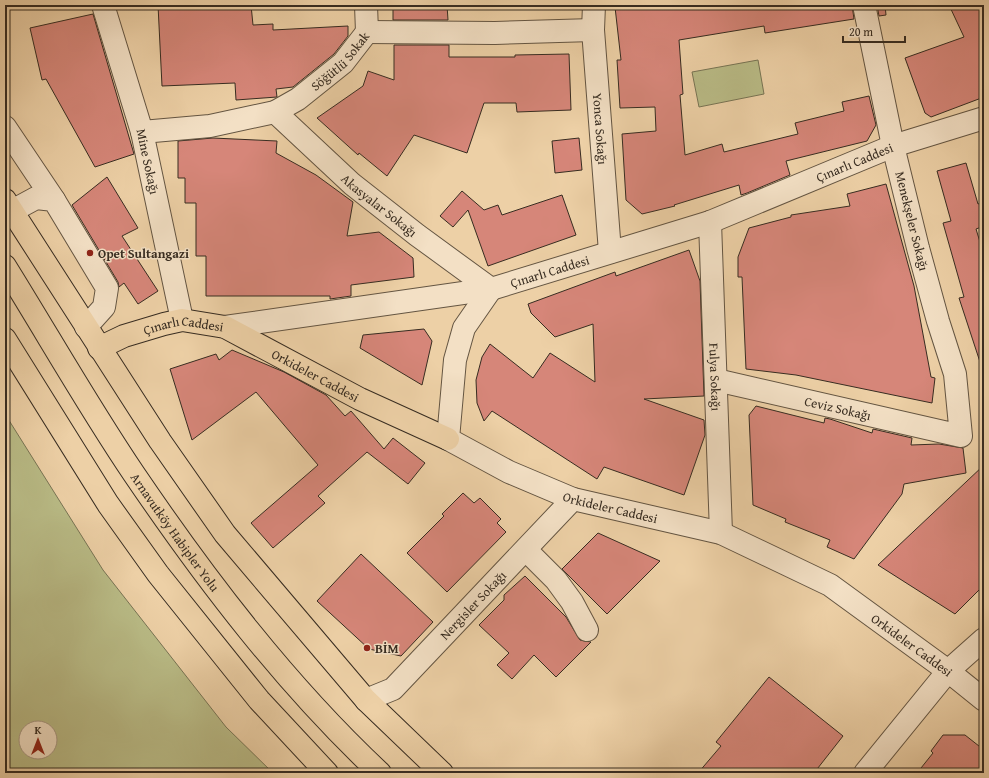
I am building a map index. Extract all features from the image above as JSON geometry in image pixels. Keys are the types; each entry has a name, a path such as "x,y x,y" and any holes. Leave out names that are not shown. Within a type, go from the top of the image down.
{"main road":[{"path":"7,205 160,441 225,534 366,700 442,773"},
{"name":"Arnavutköy Habipler Yolu","path":"5,266 134,473 211,580 276,661 316,706 380,773"},
{"name":"Çınarlı Caddesi","path":"99,348 124,336 182,320 225,327"},
{"name":"Orkideler Caddesi","path":"225,327 360,399 448,439"},
{"path":"5,339 108,504 158,574 259,700 327,773"}],"street":[{"name":"Mine Sokağı","path":"103,5 142,132 182,320"},
{"path":"366,5 367,32"},
{"name":"Yonca Sokağı","path":"594,5 593,30 610,252"},
{"name":"Menekşeler Sokağı","path":"864,5 893,146 924,270 955,374 961,436"},
{"name":"Söğütlü Sokak","path":"142,132 210,126 275,112 298,99 343,63 367,32 495,33 593,30"},
{"name":"Akasyalar Sokağı","path":"275,112 352,184 417,235 491,289"},
{"name":"Çınarlı Caddesi","path":"225,327 491,289 710,222 893,146 984,118"},
{"path":"5,126 54,200 107,288 104,307 86,327"},
{"path":"7,205 36,198 54,200"},
{"name":"Fulya Sokağı","path":"710,222 721,533"},
{"path":"448,439 455,360 464,328 491,289"},
{"name":"Ceviz Sokağı","path":"716,380 961,436"},
{"name":"Orkideler Caddesi","path":"448,439 509,472 573,500 721,533 830,585 948,671 984,700"},
{"name":"Nergisler Sokağı","path":"366,700 394,689 573,500"},
{"path":"526,550 556,580 572,602 587,630"},
{"path":"873,770 948,671 984,639"}],"green space":[{"path":"758,60 764,94 699,107 692,72"},
{"path":"5,414 103,570 226,727 273,773 5,773"}],"building":[{"path":"158,5 251,5 253,25 273,24 273,30 348,26 348,36 334,54 293,87 276,89 277,97 236,100 235,83 162,86"},
{"path":"393,5 447,5 448,20 393,20"},
{"path":"632,5 852,5 854,19 765,33 764,26 679,40 683,94 680,95 685,155 722,144 724,152 798,134 795,123 844,111 842,102 869,96 876,125 867,141 786,161 790,175 747,193 741,195 739,185 674,205 675,206 642,214 626,200 622,134 656,131 655,107 620,108 617,60 621,60 615,7"},
{"path":"877,5 885,5 886,15 879,16"},
{"path":"949,5 984,5 984,97 931,117 925,113 905,58 964,37"},
{"path":"93,14 134,154 95,167 46,79 42,80 30,28"},
{"path":"394,45 449,45 449,57 515,57 515,55 569,54 571,110 517,112 516,103 484,103 467,153 414,135 387,176 359,153 358,155 317,118 363,86 368,71 394,80"},
{"path":"213,138 277,141 276,153 316,175 353,202 347,236 379,232 413,258 414,277 351,285 351,296 330,299 330,296 206,296 206,256 196,256 196,203 185,203 185,178 178,178 178,141"},
{"path":"579,138 582,170 555,173 552,141"},
{"path":"966,163 978,204 984,202 984,226 976,229 984,255 984,365 981,365 959,298 964,297 943,223 951,221 937,171"},
{"path":"107,177 138,228 122,236 158,291 138,304 124,283 119,287 118,282 72,205"},
{"path":"886,184 914,286 931,377 935,378 932,403 796,375 746,369 742,277 738,277 738,257 749,228 791,217 791,215 850,206 847,194"},
{"path":"462,191 484,210 498,205 502,215 562,195 576,235 488,266 468,210 453,227 440,216"},
{"path":"689,250 700,281 704,396 644,399 704,420 705,435 684,495 604,467 597,479 492,411 484,421 477,403 476,380 482,357 490,344 533,378 550,353 595,382 593,324 555,337 531,313 528,304 615,272 616,276"},
{"path":"424,329 432,341 422,385 360,348 363,335"},
{"path":"232,350 284,372 326,395 345,416 351,411 384,449 393,438 425,463 408,484 367,452 318,496 325,503 273,548 251,523 318,465 256,392 192,440 170,369 216,354 219,360"},
{"path":"756,406 824,423 825,418 830,419 872,433 873,429 912,438 911,445 939,444 963,448 966,473 904,484 902,494 854,559 827,547 830,540 785,522 786,519 753,505 749,415"},
{"path":"984,465 984,585 955,614 878,565"},
{"path":"463,493 474,503 480,498 501,519 497,523 506,532 447,592 407,553 444,516 442,514"},
{"path":"598,533 660,561 607,614 562,569"},
{"path":"361,554 433,622 401,656 369,649 317,601"},
{"path":"525,576 566,617 580,640 591,642 556,677 534,655 512,679 497,665 509,653 479,625 504,600 504,595"},
{"path":"769,677 843,736 814,773 698,773 721,746 716,742"},
{"path":"943,735 965,735 984,750 984,773 917,773 933,753 931,751"}],"place":[{"name":"Opet Sultangazi","path":"90,253"},
{"name":"BİM","path":"367,648"}]}
